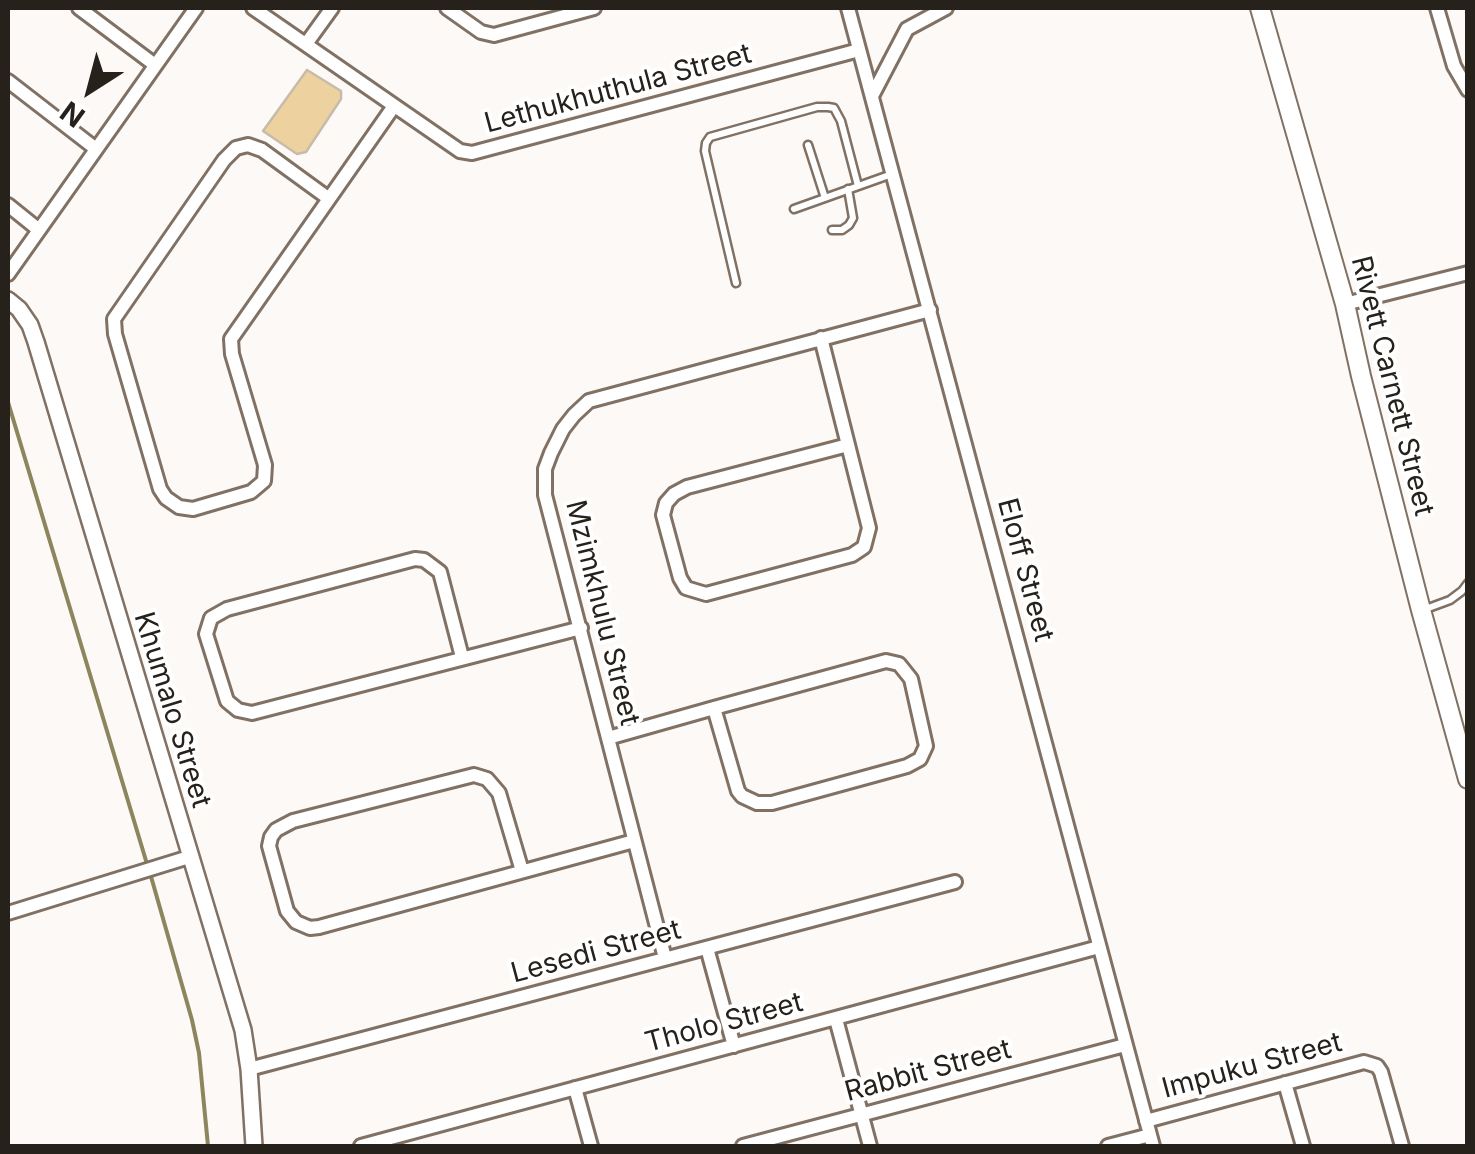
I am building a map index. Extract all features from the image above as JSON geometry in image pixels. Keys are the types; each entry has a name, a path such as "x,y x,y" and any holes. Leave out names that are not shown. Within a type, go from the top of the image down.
{"main road":[{"name":"Rivett Carnett Street","path":"1260,8 1345,304 1360,376 1468,779"}],"street":[{"path":"79,8 154,65"},
{"path":"8,274 196,8"},
{"name":"Lethukhuthula Street","path":"253,8 460,151 472,153 859,50"},
{"path":"306,44 332,8"},
{"path":"455,10 481,32 494,35 594,8"},
{"name":"Eloff Street","path":"848,8 1150,1134"},
{"path":"872,96 907,30 946,8"},
{"path":"1437,8 1454,66 1468,90"},
{"path":"8,81 96,150"},
{"path":"328,198 262,150 248,145 236,148 114,319 114,334 160,489 179,507 193,508 251,492 264,481 265,464 232,354 232,339 394,106"},
{"path":"8,204 39,230"},
{"path":"1345,304 1468,273"},
{"name":"Khumalo Street","path":"8,300 30,325 36,342 243,1030 250,1070 254,1146"},
{"name":"Mzimkhulu Street","path":"665,958 545,495 545,469 551,453 563,429 589,401 930,310"},
{"path":"821,338 869,528 864,547 852,555 706,594 686,588 663,515 674,494 687,487 848,445"},
{"path":"462,658 440,572 424,560 415,559 227,609 211,618 206,634 227,701 245,713 581,628"},
{"path":"608,738 714,708 879,662 893,662 912,679 926,746 920,759 907,766 757,804 738,791 714,708"},
{"path":"522,871 500,793 486,779 474,774 294,821 276,830 269,846 286,911 296,922 310,928 634,842"},
{"path":"8,913 189,857"},
{"name":"Lesedi Street","path":"250,1070 955,882"},
{"name":"Tholo Street","path":"361,1146 411,1140 575,1088 1099,947"},
{"path":"708,948 734,1046"},
{"path":"836,1020 870,1146"},
{"name":"Rabbit Street","path":"744,1146 1125,1045"},
{"name":"Impuku Street","path":"1108,1146 1285,1083 1357,1063 1377,1066 1385,1081 1402,1146"},
{"path":"1285,1083 1303,1146"},
{"path":"575,1088 591,1146"}],"lane":[{"path":"736,283 705,151 710,137 828,106 834,108 841,120 858,186"},
{"path":"808,145 825,198"},
{"path":"794,209 893,173"},
{"path":"832,230 842,230 853,218 848,189"},
{"path":"1421,610 1450,600 1468,583"}],"building":[{"path":"307,70 341,91 341,99 306,152 297,154 263,131"}],"waterway":[{"path":"8,402 147,864"},
{"path":"150,873 192,1020 208,1146"}]}
